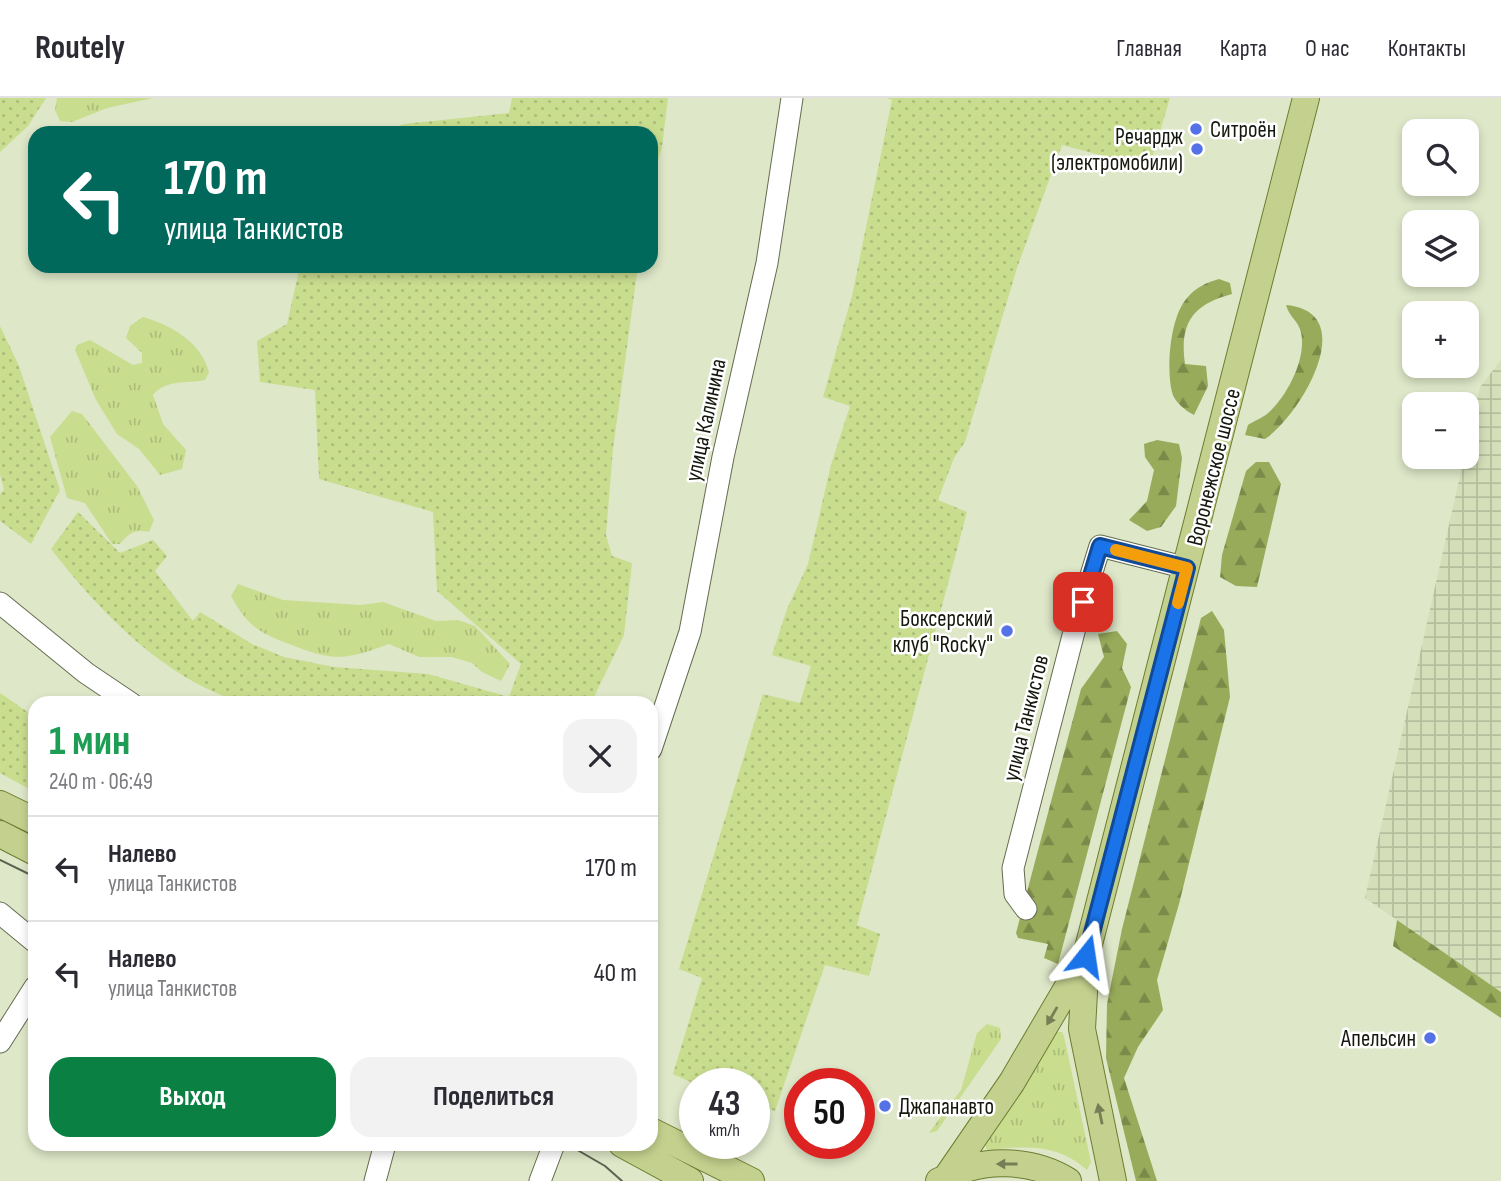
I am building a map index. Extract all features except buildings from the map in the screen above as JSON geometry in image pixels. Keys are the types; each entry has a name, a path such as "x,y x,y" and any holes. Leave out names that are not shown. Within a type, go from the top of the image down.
{"main road":[{"name":"Воронежское шоссе","path":"1086,956 1306,98"},
{"path":"0,804 28,818"},
{"path":"0,834 28,848"},
{"path":"942,1180 1012,1082 1086,956"},
{"path":"1086,956 1082,1029 1113,1181"},
{"path":"658,1134 751,1181"},
{"path":"635,1151 690,1181"},
{"path":"942,1180 973,1167 1019,1164 1042,1168 1068,1181"}],"street":[{"name":"улица Калинина","path":"658,728 690,632 723,457 767,263 792,98"},
{"name":"улица Танкистов","path":"1026,909 1015,894 1013,868 1076,624 1100,546 1187,568"},
{"path":"0,603 86,673 120,696"},
{"path":"0,913 28,936"},
{"path":"0,1042 28,998"},
{"path":"376,1181 384,1151"},
{"path":"540,1181 551,1151"}],"shaded area":[{"path":"1501,360 1501,992 1365,898 1462,469 1479,469 1480,387"}],"green space":[{"path":"0,98 46,98 28,126 0,152"},
{"path":"57,98 153,98 107,108 72,122 60,121 55,110"},
{"path":"512,98 668,98 658,159 658,126 399,126 509,113"},
{"path":"887,98 1170,98 1149,168 1062,145 1017,268 965,442 954,458 938,500 967,512 857,925 880,934 869,976 825,965 790,1068 784,1068 784,1085 775,1111 770,1109 770,1068 679,1068 679,1077 673,1074 702,978 679,969 763,694 800,703 811,666 772,655 787,609 808,564 831,465 850,406 823,397 852,296 892,100"},
{"path":"298,273 637,273 613,449 606,535 612,556 632,563 624,635 594,696 509,696 521,664 437,591 433,512 319,479 315,390 260,382 257,341 287,324"},
{"path":"1219,279 1230,283 1232,294 1199,309 1187,326 1184,337 1185,364 1206,366 1208,386 1194,415 1178,403 1172,392 1170,357 1173,330 1181,307 1190,294"},
{"path":"1286,305 1309,312 1320,326 1322,345 1317,366 1307,389 1279,427 1265,439 1245,435 1248,425 1275,407 1289,386 1299,363 1302,339 1300,329"},
{"path":"143,317 183,336 199,352 209,372 205,380 170,384 153,395 163,424 186,450 182,469 160,475 139,449 117,434 96,400 75,350 77,345 90,340 133,365 142,363 142,353 126,338 130,326"},
{"path":"0,326 19,366 60,490 31,544 0,521 0,494 4,490 0,474"},
{"path":"72,411 82,414 137,486 154,520 149,532 136,532 120,544 112,544 85,503 67,498 50,437"},
{"path":"1157,440 1179,444 1182,458 1176,506 1161,527 1147,531 1129,520 1147,501 1154,470 1145,457 1144,444"},
{"path":"1256,462 1269,462 1281,484 1257,587 1236,586 1220,577 1222,555 1246,471"},
{"path":"78,512 120,553 153,540 167,556 155,571 193,621 200,612 252,644 284,657 334,667 428,674 505,696 225,696 187,678 136,641 112,619 51,549"},
{"path":"238,584 283,600 361,605 383,602 436,621 458,620 475,626 510,664 501,681 482,672 472,663 452,657 419,657 389,644 346,656 335,657 312,652 257,629 231,596"},
{"path":"1212,611 1224,630 1230,697 1179,904 1157,980 1163,1010 1138,1047 1124,1078 1157,1181 1136,1181 1106,1058 1107,1004 1122,929 1201,618"},
{"path":"1117,631 1127,644 1122,668 1131,687 1058,964 1044,958 1048,944 1018,938 1016,933 1081,689 1104,657 1098,634"},
{"path":"0,693 28,712 28,788 0,773"},
{"path":"1397,920 1501,992 1501,1018 1393,946"},
{"path":"987,1024 1000,1028 1001,1039 937,1131 929,1133 961,1090 977,1033"},
{"path":"1057,1032 1062,1032 1064,1036 1091,1162 1087,1170 1064,1155 1040,1148 987,1150 985,1145"}],"tram line":[{"path":"0,860 28,874"},
{"path":"579,1151 605,1166 622,1181"}],"slow traffic":[{"path":"1116,550 1187,568 1178,603"}],"place":[{"name":"Ситроён","path":"1196,129"},
{"name":"Речардж (электромобили)","path":"1197,149"},
{"name":"Боксерский клуб \"Rocky\"","path":"1007,631"},
{"name":"Апельсин","path":"1430,1038"},
{"name":"Джапанавто","path":"885,1106"}],"route":[{"path":"1083,602 1100,546 1187,568 1086,956"}]}
